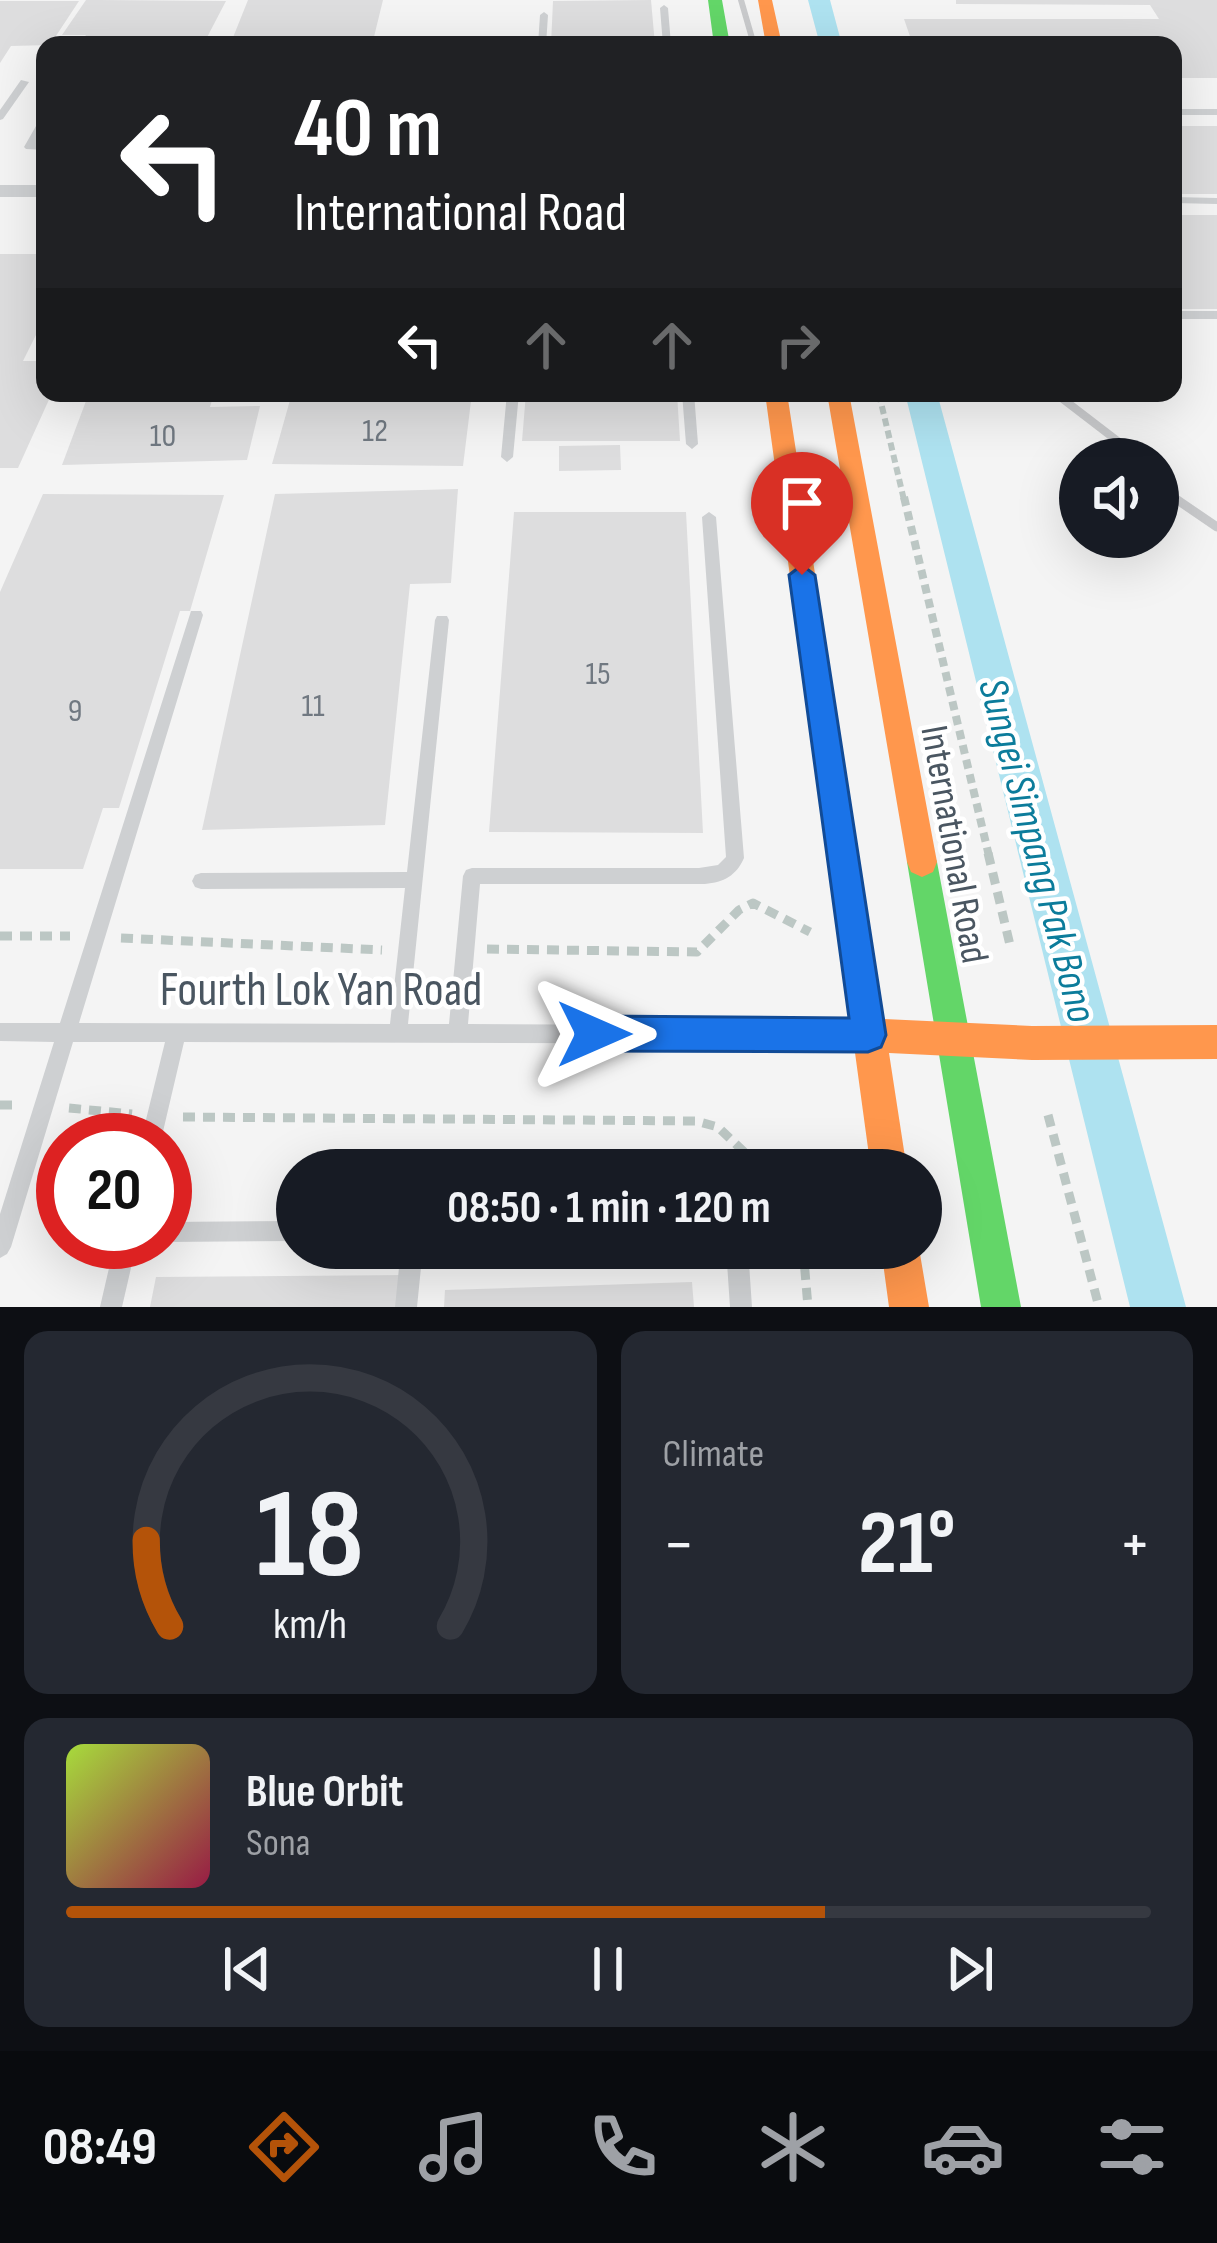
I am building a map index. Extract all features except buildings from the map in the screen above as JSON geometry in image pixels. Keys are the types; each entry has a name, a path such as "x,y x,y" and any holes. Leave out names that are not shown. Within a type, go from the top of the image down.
{"main road":[{"path":"715,0 721,36"},
{"path":"765,0 772,36"},
{"path":"777,402 886,1149"},
{"name":"International Road","path":"840,402 1001,1307"},
{"name":"Fourth Lok Yan Road","path":"868,1035 1205,1042"},
{"path":"903,1269 909,1307"}],"street":[{"path":"0,190 36,191"}],"lane":[{"path":"664,8 666,36"},
{"path":"543,36 544,15"},
{"path":"0,117 24,82"},
{"path":"1182,112 1217,112"},
{"path":"1182,200 1217,201"},
{"path":"1182,315 1217,315"},
{"path":"507,457 512,402"},
{"path":"689,402 692,444"},
{"path":"458,1033 472,876 699,876 722,874 731,868 735,858 709,517"},
{"path":"0,1247 196,615"},
{"path":"398,1033 442,620"},
{"path":"201,881 414,880"},
{"name":"Fourth Lok Yan Road","path":"0,1032 868,1035"},
{"path":"157,1113 177,1032"},
{"path":"192,1232 276,1231"},
{"path":"111,1307 120,1269"},
{"path":"406,1307 410,1269"},
{"path":"738,1269 741,1307"}],"path":[{"path":"881,402 1010,946"},
{"path":"0,1105 126,1113"},
{"path":"1048,1115 1099,1307"},
{"path":"192,1116 696,1121 718,1127 742,1149"},
{"path":"804,1269 808,1307"}],"waterway":[{"name":"Sungei Simpang Pak Bono","path":"819,0 829,36"},
{"name":"Sungei Simpang Pak Bono","path":"923,402 1158,1307"}],"railway":[{"path":"741,0 751,36"},
{"path":"1067,402 1114,438"},
{"path":"1179,501 1217,527"}],"traffic: fast":[{"path":"715,0 721,36"},
{"path":"922,862 1001,1307"}],"traffic: slow":[{"path":"765,0 772,36"},
{"path":"777,402 886,1149"},
{"path":"840,402 922,862"},
{"path":"869,1035 1032,1043 1217,1042"},
{"path":"903,1269 909,1307"}],"route":[{"path":"594,1034 868,1035 802,575"}]}
